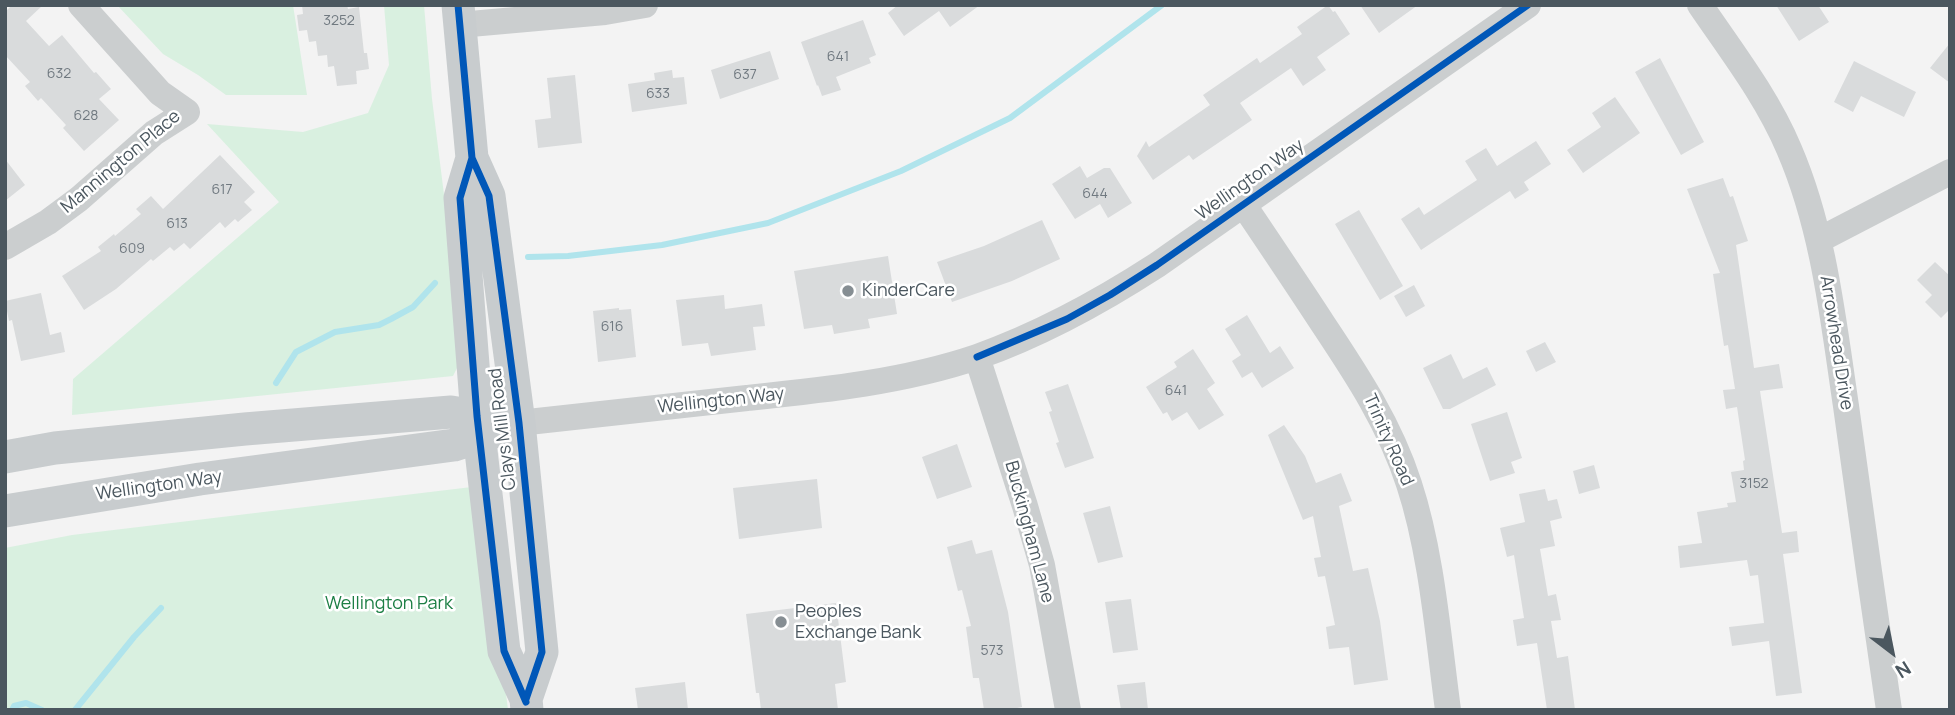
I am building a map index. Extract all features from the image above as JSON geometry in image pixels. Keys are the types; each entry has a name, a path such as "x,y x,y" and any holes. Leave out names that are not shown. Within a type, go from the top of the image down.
{"main road":[{"name":"Clays Mill Road","path":"459,15 472,158 489,196 519,424 542,652 526,704"},
{"name":"Clays Mill Road","path":"472,158 460,198 478,427 504,651 526,704"},
{"name":"Wellington Way","path":"5,457 55,448 451,412 478,427"},
{"name":"Wellington Way","path":"7,504 454,445 478,427 519,424"}],"street":[{"name":"Mannington Place","path":"5,247 48,222 79,199 154,133 187,112 160,93 81,5"},
{"path":"459,15 605,12 645,5"},
{"name":"Wellington Way","path":"519,424 830,389 932,370 977,357 1067,319 1110,296 1528,5"},
{"name":"Arrowhead Drive","path":"1700,5 1776,120 1803,186 1819,240 1832,313 1889,710"},
{"path":"1819,240 1950,172"},
{"name":"Trinity Road","path":"1243,204 1355,372 1396,448 1418,511 1425,546 1448,710"},
{"name":"Buckingham Lane","path":"977,357 1042,565 1068,710"}],"green space":[{"path":"117,5 293,5 307,95 226,95 163,54"},
{"path":"384,5 424,5 432,99 464,354 453,376 72,415 73,379 279,202 207,124 303,132 368,113 389,65"},
{"name":"Wellington Park","path":"480,486 508,710 5,710 5,548 72,535"}],"building":[{"path":"12,5 43,5 26,21 49,46 62,35 111,89 99,99 119,120 84,151 63,128 66,125 41,98 38,101 25,86 30,82 5,55 5,12"},
{"path":"302,5 347,5 348,9 359,7 364,53 367,53 369,69 356,71 357,84 337,86 334,66 328,67 327,55 318,56 316,41 309,42 307,30 299,31 297,15 303,14"},
{"path":"898,5 980,5 950,27 939,11 904,36 888,13"},
{"path":"1328,5 1350,34 1317,57 1326,70 1303,86 1291,68 1240,103 1252,120 1193,160 1189,155 1153,180 1137,156 1146,141 1149,147 1210,105 1203,95 1257,58 1260,63 1302,34 1297,27"},
{"path":"1360,5 1418,5 1379,33"},
{"path":"1776,5 1818,5 1829,22 1799,41"},
{"path":"863,20 876,55 869,58 871,63 836,77 841,90 822,96 801,42"},
{"path":"1950,43 1950,83 1930,68"},
{"path":"770,51 779,79 720,99 711,70"},
{"path":"1660,58 1704,142 1681,155 1635,72"},
{"path":"1854,61 1916,92 1904,117 1861,96 1853,112 1834,102"},
{"path":"672,70 673,78 684,77 687,104 632,112 628,84 655,80 654,73"},
{"path":"575,75 582,143 538,148 535,120 551,118 547,78"},
{"path":"1615,97 1640,133 1583,173 1567,150 1601,127 1592,113"},
{"path":"1536,141 1551,164 1524,182 1529,190 1515,199 1510,191 1421,250 1401,219 1419,207 1424,215 1477,180 1465,161 1486,148 1497,166"},
{"path":"220,155 255,192 244,202 252,210 238,222 235,219 225,228 220,222 190,249 184,243 174,251 170,247 84,310 62,276 101,251 98,247 141,214 136,209 151,196 163,209"},
{"path":"5,159 25,185 5,201"},
{"path":"1080,166 1087,178 1104,168 1110,168 1132,203 1108,218 1100,204 1075,219 1052,184"},
{"path":"1723,178 1730,197 1733,196 1748,241 1736,245 1754,368 1779,364 1783,388 1760,391 1782,533 1797,531 1799,552 1783,554 1802,693 1776,696 1769,641 1732,646 1729,627 1764,623 1758,575 1750,576 1747,560 1680,568 1678,546 1702,543 1697,512 1728,507 1727,503 1736,502 1731,472 1744,470 1737,407 1726,409 1723,390 1735,389 1728,345 1724,346 1713,274 1720,273 1687,189"},
{"path":"1359,210 1403,286 1380,300 1335,224"},
{"path":"1042,220 1060,259 1012,281 952,302 937,262 984,246"},
{"path":"888,256 897,314 868,319 870,328 834,334 832,325 804,329 794,271"},
{"path":"1935,262 1950,276 1950,312 1941,318 1925,302 1932,295 1917,280"},
{"path":"1414,285 1425,306 1406,317 1394,296"},
{"path":"41,293 50,335 61,332 65,352 21,361 5,301"},
{"path":"724,295 725,309 762,304 765,326 753,327 756,350 711,356 708,343 682,346 676,300"},
{"path":"631,309 636,357 598,362 593,311"},
{"path":"1247,315 1270,353 1280,346 1294,368 1262,388 1252,372 1242,378 1232,361 1241,355 1225,329"},
{"path":"1545,342 1556,362 1536,372 1526,351"},
{"path":"1193,349 1215,383 1207,389 1224,415 1199,430 1187,412 1172,421 1167,412 1163,414 1146,387 1177,367 1174,362"},
{"path":"1451,354 1463,379 1487,367 1496,385 1450,409 1443,409 1423,368"},
{"path":"1068,384 1094,458 1065,468 1056,443 1059,442 1045,392"},
{"path":"1507,412 1522,458 1511,462 1515,473 1490,481 1471,424"},
{"path":"1284,425 1305,456 1316,483 1341,473 1352,501 1339,506 1353,571 1368,568 1380,621 1388,680 1354,685 1349,647 1329,649 1326,627 1335,625 1325,576 1318,577 1314,558 1321,557 1313,516 1303,520 1268,435"},
{"path":"957,444 972,487 937,499 922,457"},
{"path":"1594,465 1600,488 1579,494 1573,471"},
{"path":"817,479 822,528 739,539 733,488"},
{"path":"1545,489 1548,501 1557,499 1562,518 1550,521 1555,546 1540,549 1548,596 1556,594 1561,620 1551,621 1557,658 1568,656 1575,710 1547,710 1537,643 1517,646 1513,620 1524,618 1514,555 1507,557 1500,528 1525,522 1519,494"},
{"path":"1110,506 1123,557 1098,563 1083,513"},
{"path":"972,540 976,554 992,550 1008,612 1022,707 1017,710 984,710 979,678 973,678 966,627 971,626 962,590 958,591 947,547"},
{"path":"1131,599 1138,650 1113,653 1105,602"},
{"path":"836,603 846,682 835,684 838,710 761,710 759,693 756,693 746,614"},
{"path":"685,682 688,710 638,710 635,688"},
{"path":"1145,682 1148,710 1121,710 1117,685"}],"waterway":[{"path":"528,257 568,256 662,245 768,223 901,171 1010,118 1162,5"},
{"path":"276,383 296,352 335,332 379,325 413,307 435,283"},
{"path":"75,710 161,608"},
{"path":"12,710 14,706 26,703 42,710"}],"cycle path":[{"path":"458,5 472,158 489,196 519,423 542,652 526,699"},
{"path":"977,357 1067,319 1157,265 1528,5"},
{"path":"472,158 460,198 477,416 504,651 526,702"}],"place":[{"name":"KinderCare","path":"848,291"},
{"name":"Peoples Exchange Bank","path":"781,622"}]}
